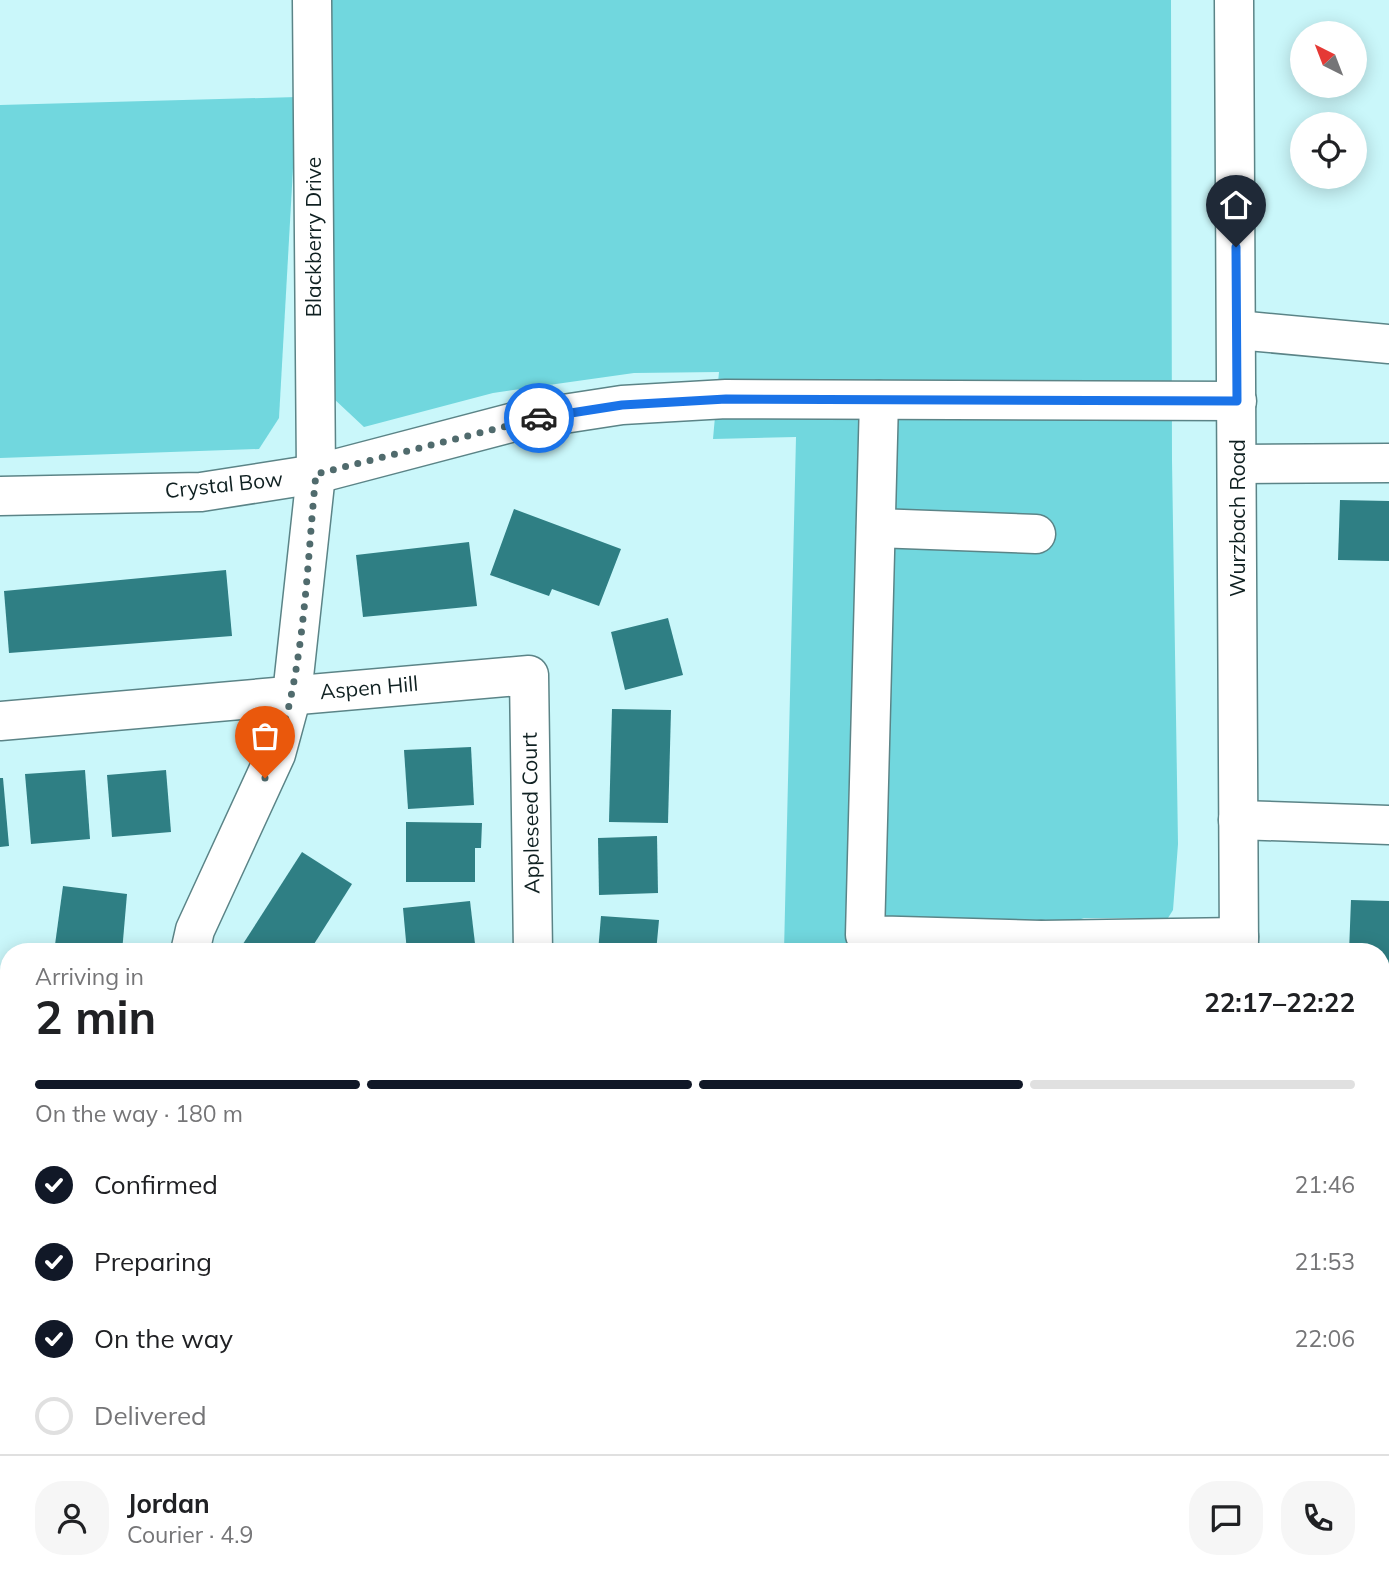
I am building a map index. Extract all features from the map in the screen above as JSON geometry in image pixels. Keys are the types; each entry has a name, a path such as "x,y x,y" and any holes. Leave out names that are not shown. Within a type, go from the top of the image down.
{"street":[{"name":"Blackberry Drive","path":"192,943 195,930 276,754 292,695 316,474 313,0"},
{"name":"Wurzbach Road","path":"1234,0 1239,943"},
{"path":"1237,330 1389,344"},
{"name":"Crystal Bow","path":"0,496 201,492 316,474 518,421 622,405 726,399 1237,401"},
{"path":"879,400 865,935 992,943"},
{"path":"1238,464 1389,463"},
{"path":"876,528 1036,534"},
{"name":"Aspen Hill","path":"0,721 529,674"},
{"name":"Appleseed Court","path":"529,674 533,943"},
{"path":"1238,820 1389,825"}],"shaded area":[{"path":"329,0 1171,0 1172,461 1178,844 1173,910 1168,918 1084,918 1050,929 1036,943 784,943 796,437 713,439 719,372 634,373 493,393 364,427 333,398"},
{"path":"297,97 279,418 259,449 0,458 0,105"}],"building":[{"path":"1340,500 1389,501 1389,561 1338,560"},
{"path":"514,509 621,549 599,606 552,589 549,596 490,575"},
{"path":"469,542 477,606 363,617 356,555"},
{"path":"226,570 232,636 9,653 4,591"},
{"path":"668,618 683,675 625,690 611,632"},
{"path":"612,709 671,710 668,823 609,822"},
{"path":"471,747 474,805 408,809 404,750"},
{"path":"85,770 90,839 31,844 25,774"},
{"path":"166,770 171,832 112,837 107,775"},
{"path":"0,778 3,778 9,846 0,847"},
{"path":"406,822 482,823 481,848 475,848 475,882 406,882"},
{"path":"657,836 658,893 599,895 598,838"},
{"path":"302,852 352,884 315,943 244,943"},
{"path":"63,886 127,894 123,943 55,943"},
{"path":"1351,900 1389,901 1389,943 1349,943"},
{"path":"470,901 475,943 406,943 403,908"},
{"path":"601,916 659,920 657,943 599,943"}],"way so far":[{"path":"265,778 276,754 292,695 316,474 518,421 539,418"}],"route":[{"path":"539,418 622,405 726,399 1237,401 1236,247"}]}
